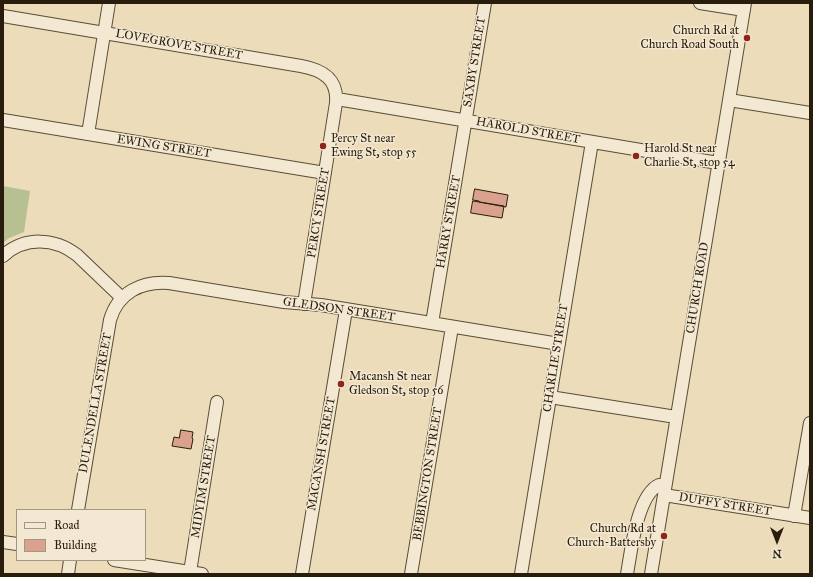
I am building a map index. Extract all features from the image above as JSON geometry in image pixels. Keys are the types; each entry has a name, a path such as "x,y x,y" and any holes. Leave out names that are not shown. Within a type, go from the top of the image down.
{"street":[{"path":"88,134 109,3"},
{"name":"SAXBY STREET","path":"466,121 485,3"},
{"path":"700,3 744,7"},
{"name":"CHURCH ROAD","path":"651,574 744,7"},
{"name":"LOVEGROVE STREET","path":"3,16 313,69 326,76 332,82 337,99"},
{"name":"HAROLD STREET","path":"337,99 718,164"},
{"name":"PERCY STREET","path":"304,304 337,99"},
{"path":"729,100 810,113"},
{"name":"EWING STREET","path":"3,120 325,173"},
{"name":"HARRY STREET","path":"432,324 466,121"},
{"name":"CHARLIE STREET","path":"521,574 592,142"},
{"path":"3,256 12,248 28,242 43,241 57,244 77,255 122,298"},
{"name":"GLEDSON STREET","path":"122,298 140,286 162,283 346,310 559,344"},
{"name":"DULENDELLA STREET","path":"78,509 109,327 115,307 122,298"},
{"name":"MACANSH STREET","path":"302,574 346,310"},
{"name":"BEBBINGTON STREET","path":"411,574 452,327"},
{"path":"550,397 676,417"},
{"name":"MIDYIM STREET","path":"196,573 217,402"},
{"path":"794,516 810,422"},
{"path":"627,574 632,540 644,503 651,490 655,487 659,485 664,490"},
{"name":"DUFFY STREET","path":"664,490 810,518"},
{"path":"3,542 16,544"},
{"path":"68,574 70,561"},
{"path":"120,561 196,573"}],"green space":[{"path":"3,186 30,191 24,232 9,238 3,243"}],"building":[{"path":"475,189 508,195 506,207 473,200"},
{"path":"473,201 504,206 502,218 471,213"},
{"path":"181,430 193,432 191,449 172,446 174,437 179,438"}],"place":[{"name":"Church Rd at Church Road South","path":"747,38"},
{"name":"Percy St near Ewing St, stop 55","path":"323,146"},
{"name":"Harold St near Charlie St, stop 54","path":"636,156"},
{"name":"Macansh St near Gledson St, stop 56","path":"341,384"},
{"name":"Church Rd at Church-Battersby","path":"664,536"}]}
